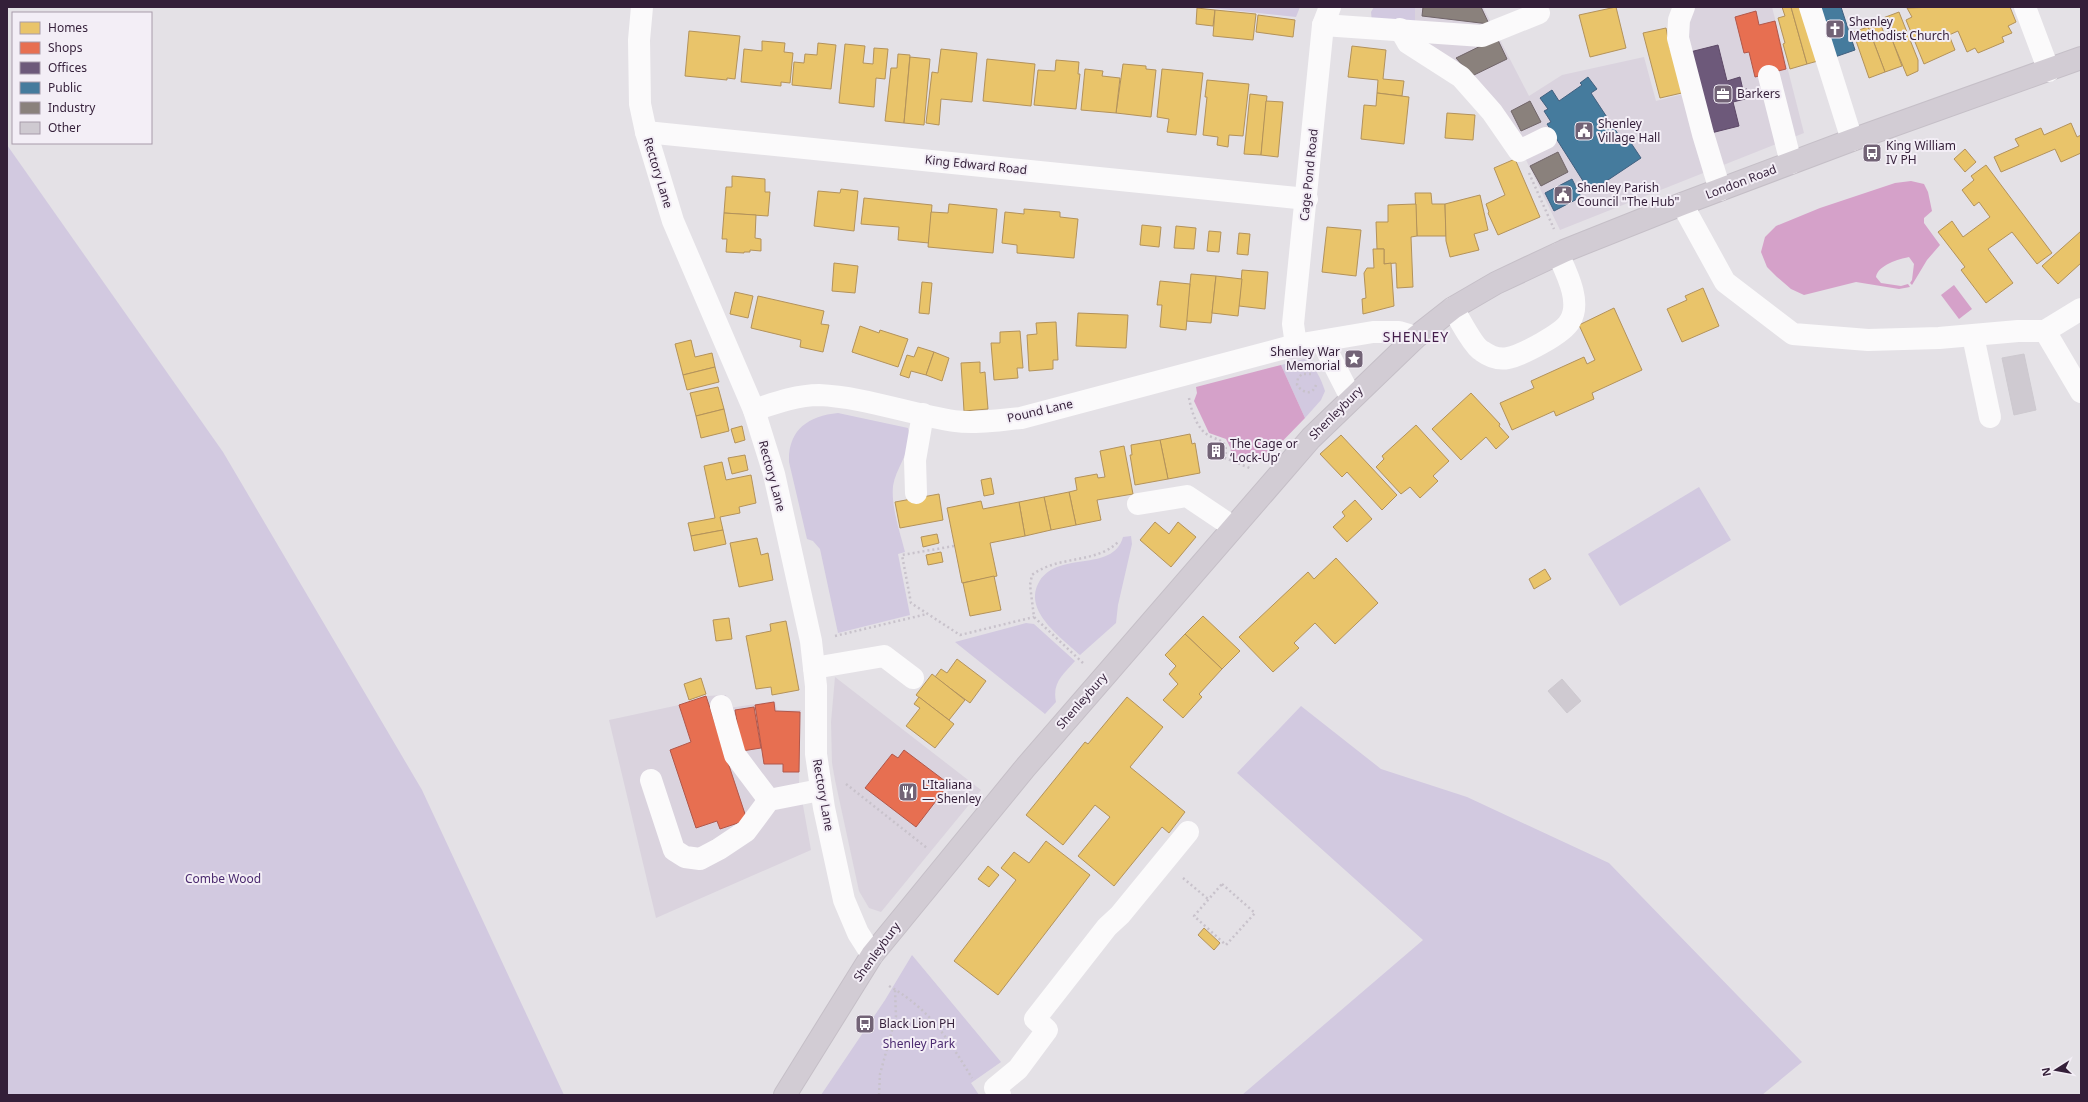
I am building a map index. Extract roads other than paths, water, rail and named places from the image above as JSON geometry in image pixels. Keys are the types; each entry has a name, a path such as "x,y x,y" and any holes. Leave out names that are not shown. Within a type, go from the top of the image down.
{"main road":[{"name":"London Road","path":"1416,337 1453,308 1496,283 1561,253 1682,204 1852,140 2049,71 2081,58"},
{"name":"Shenleybury","path":"785,1095 872,955 946,863 1232,527 1311,438 1416,337"}],"street":[{"name":"Rectory Lane","path":"642,7 639,40 640,104 646,132 673,221 754,410 774,474 810,641 814,668 816,686 817,762 820,790 844,900 858,933 872,955"},
{"path":"1684,7 1679,20 1678,38 1703,134 1720,190"},
{"path":"1810,7 1852,140"},
{"path":"2025,7 2049,71"},
{"path":"1327,16 1400,29 1482,36 1539,13"},
{"name":"Cage Pond Road","path":"1296,345 1293,324 1327,16"},
{"path":"1400,29 1408,43 1461,77 1492,112 1519,151 1546,138"},
{"path":"1769,76 1791,163"},
{"name":"King Edward Road","path":"646,132 1307,199"},
{"path":"1682,204 1725,282 1793,334 1868,340 1973,336 2018,331 2045,331 2081,309"},
{"path":"1453,308 1480,351 1493,357 1507,359 1556,336 1571,321 1574,304 1572,287 1561,253"},
{"path":"2045,331 2081,392"},
{"name":"Pound Lane","path":"754,410 788,399 818,395 955,421 986,422 1020,418 1296,345 1372,332 1399,332 1416,337"},
{"path":"1973,336 1990,417"},
{"path":"1322,340 1351,398"},
{"path":"916,493 916,460 923,414"},
{"path":"1138,504 1187,496 1232,527"},
{"path":"814,668 884,656 913,678"},
{"path":"721,706 735,755 769,800"},
{"path":"651,780 674,850 685,857 700,859 746,831 769,800 820,790"},
{"path":"998,1092 1018,1069 1047,1030 1035,1019 1107,927 1120,915 1188,832"}],"place":[{"name":"Shenley Methodist Church","path":"1835,29"},
{"name":"Barkers","path":"1723,94"},
{"name":"Shenley Village Hall","path":"1584,131"},
{"name":"King William IV PH","path":"1872,153"},
{"name":"Shenley Parish Council \"The Hub\"","path":"1563,195"},
{"name":"Shenley War Memorial","path":"1354,359"},
{"name":"The Cage or ‘Lock-Up’","path":"1216,451"},
{"name":"L'Italiana — Shenley","path":"908,792"},
{"name":"Black Lion PH","path":"865,1024"}],"district":[{"name":"SHENLEY","path":"1416,337"}],"park label":[{"name":"Combe Wood","path":"223,879"},
{"name":"Shenley Park","path":"919,1044"}]}
